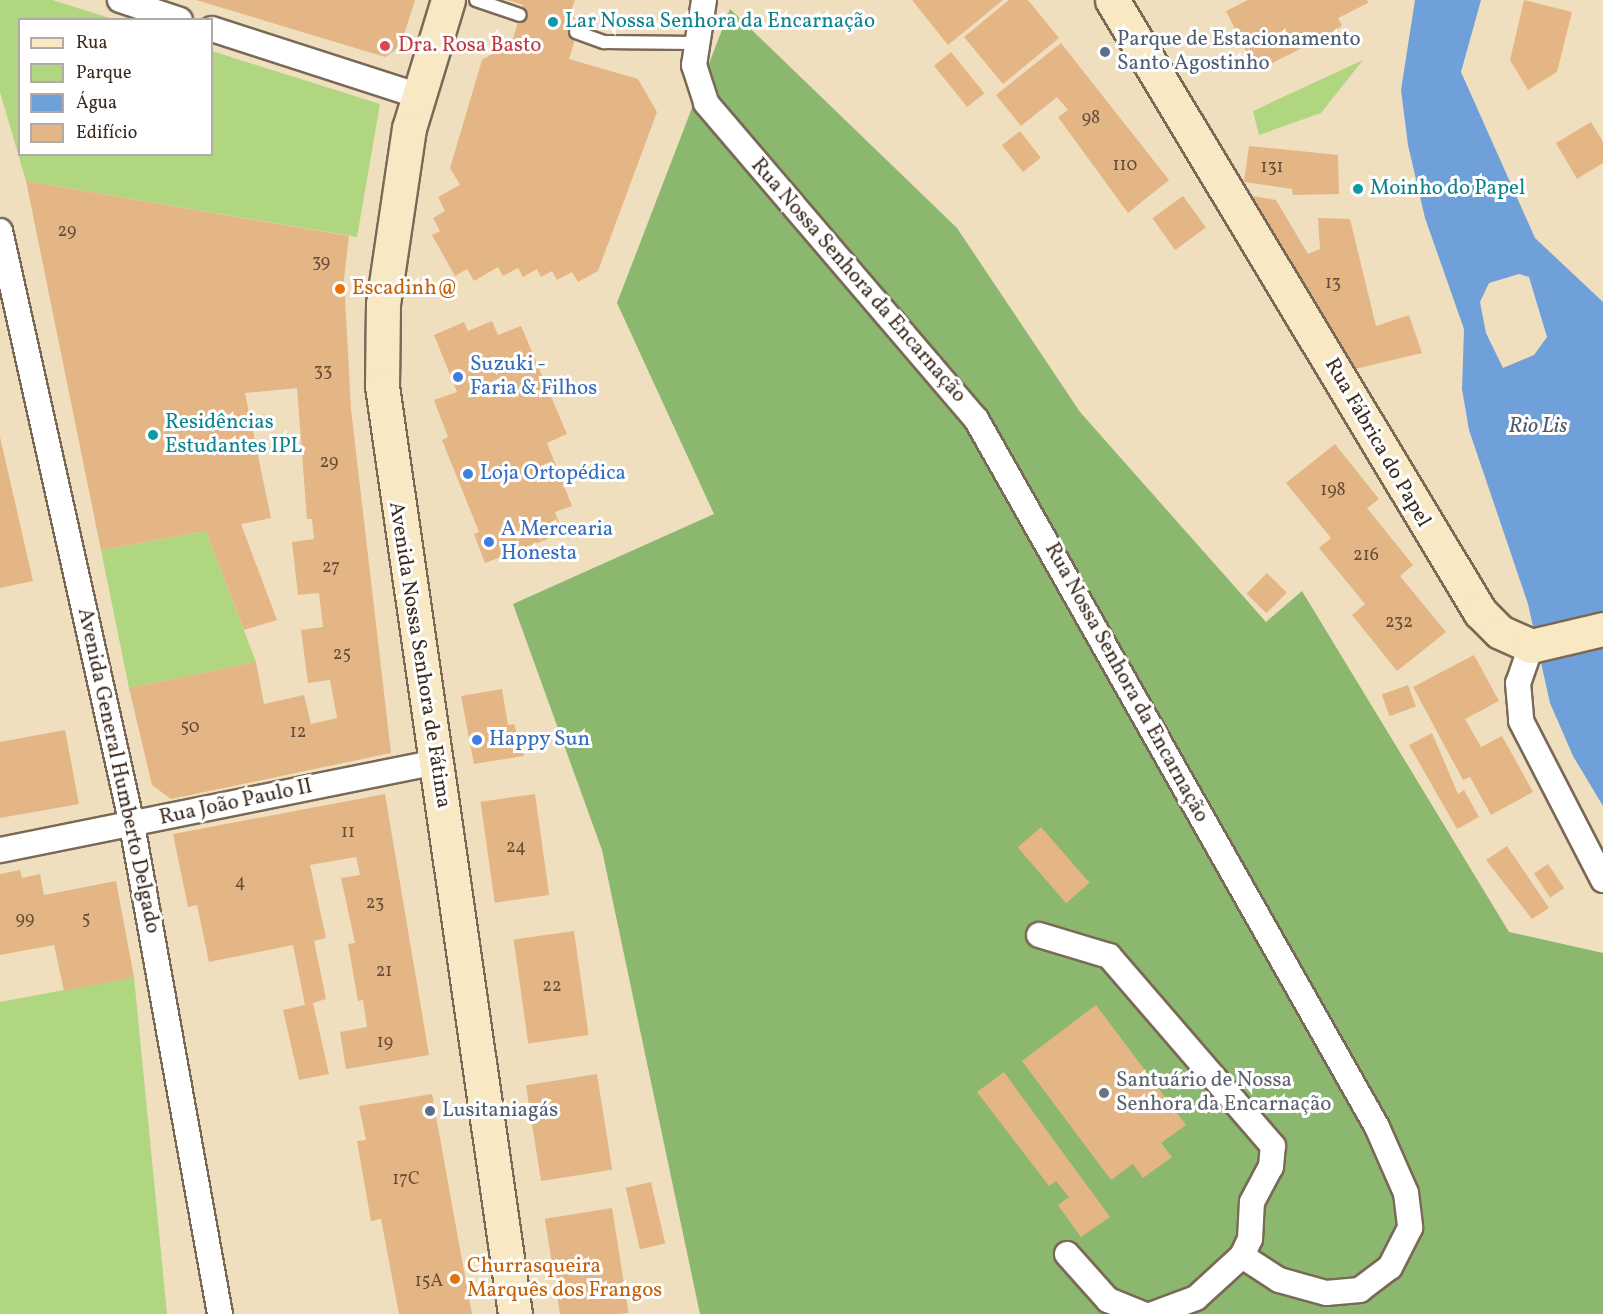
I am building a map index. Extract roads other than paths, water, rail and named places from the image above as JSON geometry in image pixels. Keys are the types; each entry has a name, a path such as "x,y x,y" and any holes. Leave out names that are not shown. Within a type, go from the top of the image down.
{"main road":[{"name":"Avenida Nossa Senhora de Fátima","path":"448,0 416,95 383,304 382,386 515,1314"},
{"name":"Rua Fábrica do Papel","path":"1112,0 1468,596 1489,622 1531,646"},
{"path":"1531,646 1603,629"}],"street":[{"path":"120,0 174,18"},
{"name":"Rua Nossa Senhora da Encarnação","path":"704,0 694,43 694,65 706,103 976,419 1390,1155 1406,1193 1410,1228 1403,1251 1377,1278 1360,1290 1318,1291 1279,1280 1242,1256"},
{"path":"213,30 416,95"},
{"name":"Avenida General Humberto Delgado","path":"0,231 132,825 220,1314"},
{"path":"1531,646 1518,683 1521,721 1603,880"},
{"name":"Rua João Paulo II","path":"0,850 436,762"},
{"path":"1039,935 1109,956 1273,1146 1271,1167 1252,1202 1250,1239 1242,1256 1196,1298 1153,1314"},
{"path":"1067,1254 1108,1300 1143,1314"}],"lane":[{"path":"476,0 520,15"},
{"path":"576,32 604,42 694,43"}],"water":[{"name":"Rio Lis","path":"1415,0 1481,0 1461,72 1535,238 1603,302 1603,806 1573,756 1550,703 1528,604 1469,430 1462,389 1464,329 1425,218 1408,145 1401,90","holes":["1519,274 1529,277 1547,337 1534,355 1503,368 1486,333 1480,302 1489,283"]}],"place":[{"name":"Lar Nossa Senhora da Encarnação","path":"553,22"},
{"name":"Dra. Rosa Basto","path":"385,46"},
{"name":"Parque de Estacionamento Santo Agostinho","path":"1105,52"},
{"name":"Moinho do Papel","path":"1358,189"},
{"name":"Escadinh@","path":"340,289"},
{"name":"Suzuki - Faria & Filhos","path":"458,377"},
{"name":"Residências Estudantes IPL","path":"153,435"},
{"name":"Loja Ortopédica","path":"468,474"},
{"name":"A Mercearia Honesta","path":"489,542"},
{"name":"Happy Sun","path":"477,740"},
{"name":"Santuário de Nossa Senhora da Encarnação","path":"1104,1093"},
{"name":"Lusitaniagás","path":"430,1111"},
{"name":"Churrasqueira Marquês dos Frangos","path":"455,1279"}]}
